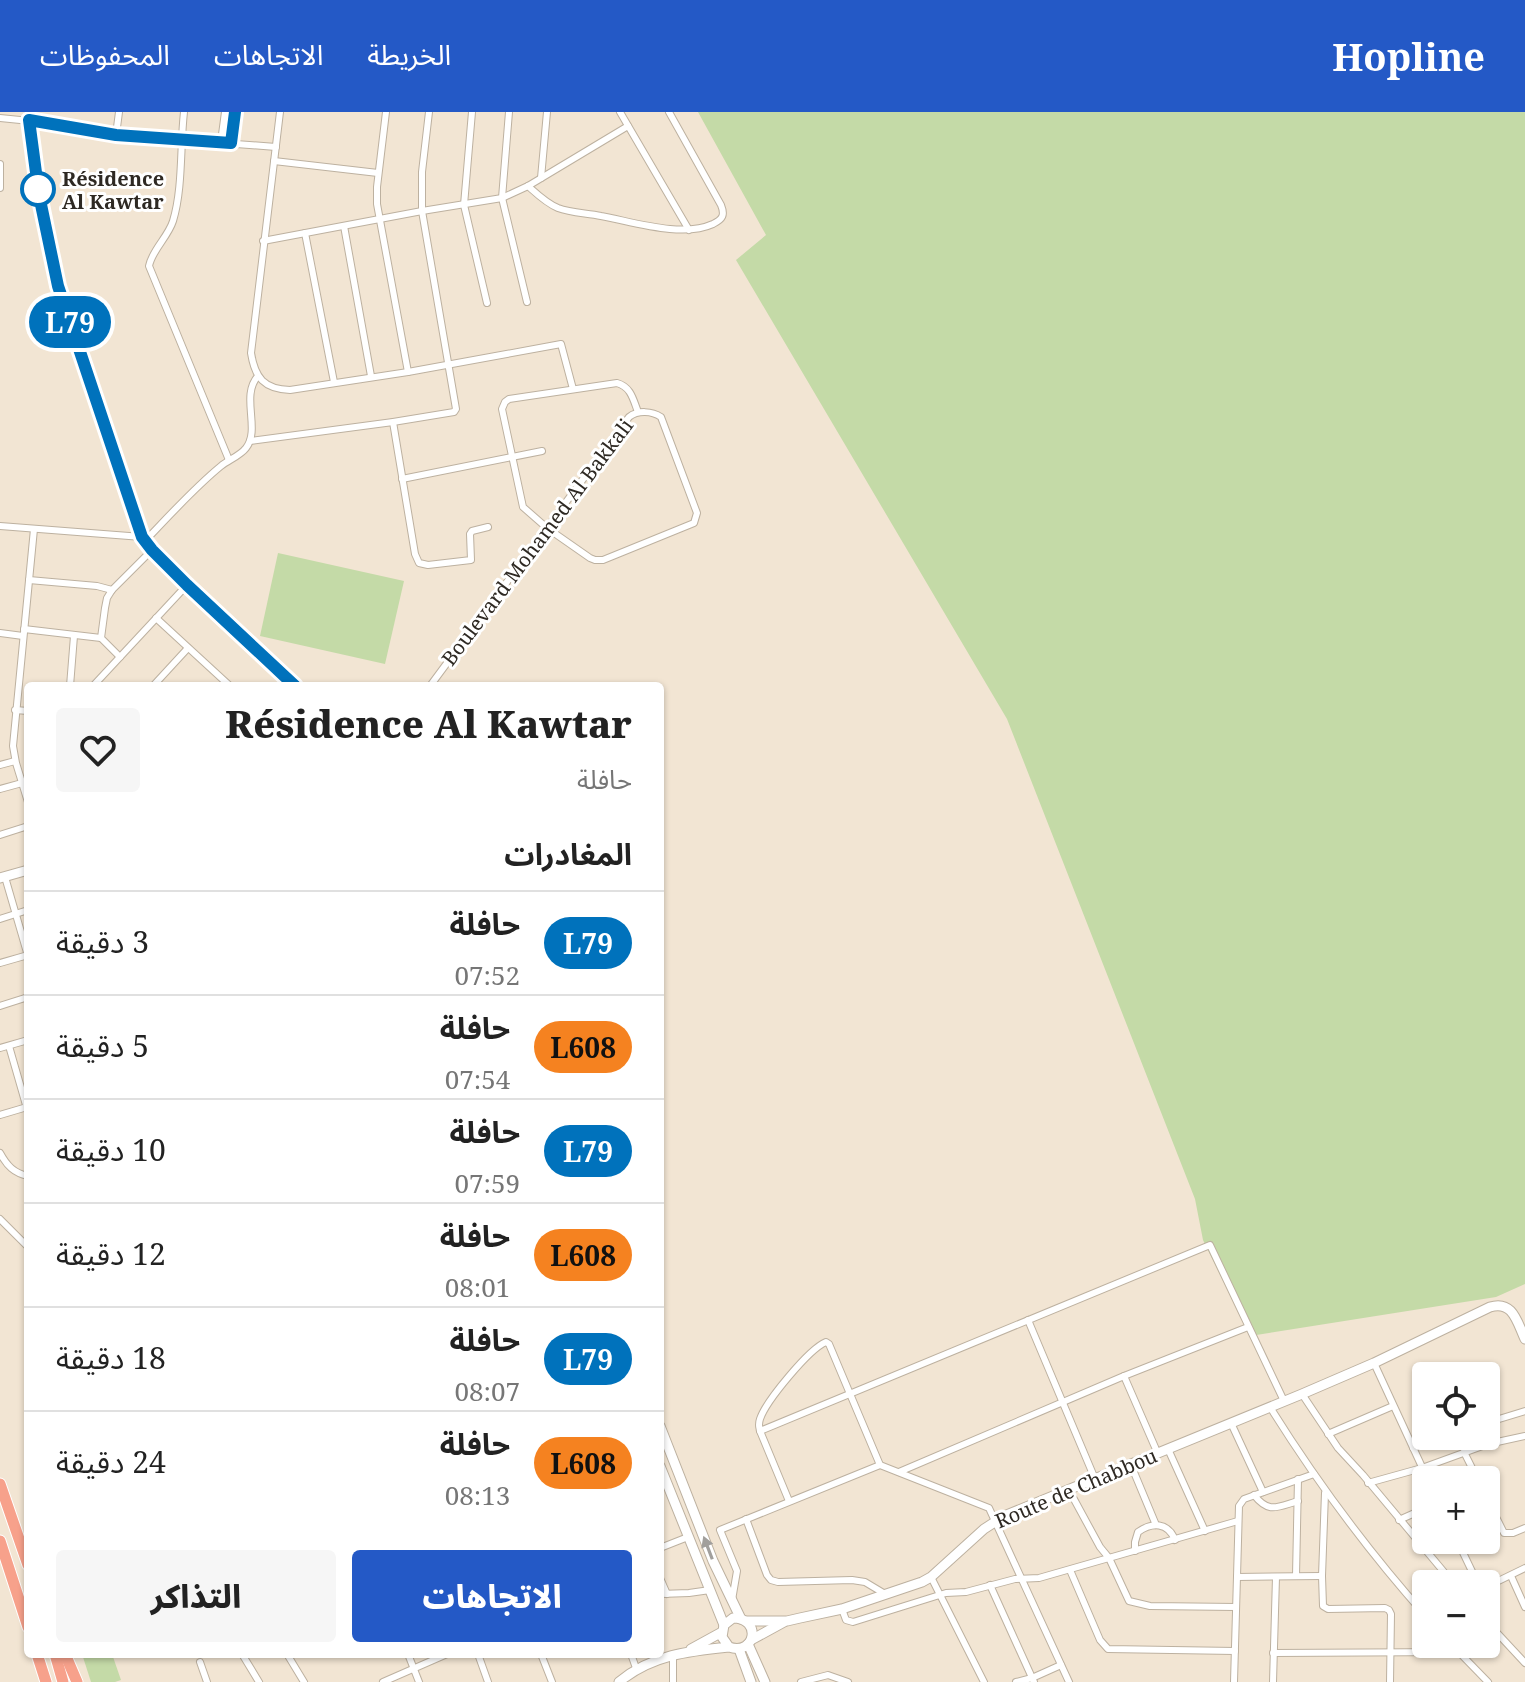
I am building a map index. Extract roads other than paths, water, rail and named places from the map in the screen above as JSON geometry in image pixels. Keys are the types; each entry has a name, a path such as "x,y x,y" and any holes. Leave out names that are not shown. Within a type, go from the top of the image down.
{"highway":[{"path":"0,1484 24,1553"},
{"path":"0,1541 24,1615"},
{"path":"37,1658 45,1682"},
{"path":"56,1658 63,1682"},
{"path":"67,1658 77,1682"}],"street":[{"path":"28,112 39,195 58,286 144,539 187,585 291,682"},
{"path":"116,135 119,112"},
{"path":"184,112 174,216 168,234 149,266 229,460"},
{"path":"221,142 225,112"},
{"path":"231,143 235,112"},
{"path":"280,112 251,353 258,376 269,386 290,390 561,344 573,389"},
{"path":"386,112 377,197 408,372"},
{"path":"250,441 393,422 454,412 456,409 422,211 422,172 429,112"},
{"path":"472,112 464,205 487,303"},
{"path":"509,112 502,198 527,302"},
{"path":"541,178 547,112"},
{"path":"620,112 690,230"},
{"path":"528,186 545,201 566,210 690,230 717,222 724,210 669,112"},
{"path":"0,118 116,135 276,147"},
{"path":"263,241 502,198 528,186 628,126"},
{"path":"274,161 378,173"},
{"path":"0,164 0,188"},
{"path":"344,226 371,376"},
{"path":"305,233 334,382"},
{"path":"0,526 144,539 219,467 243,451 250,441 250,389 258,376"},
{"path":"547,528 523,507 502,409 505,402 612,383 623,384 631,392 638,412"},
{"name":"Boulevard Mohamed Al Bakkali","path":"433,682 629,417 638,412 654,413 661,417 697,513 694,523 599,561 547,528"},
{"path":"393,422 416,560 428,565 471,560 470,534 488,527"},
{"path":"402,479 542,451"},
{"path":"24,789 13,746 34,529"},
{"path":"101,638 107,598 152,550"},
{"path":"29,580 112,590"},
{"path":"97,682 187,585"},
{"path":"156,618 226,682"},
{"path":"0,633 101,638 120,657"},
{"path":"70,682 74,636"},
{"path":"157,682 188,648"},
{"path":"15,710 24,711"},
{"path":"0,765 15,761"},
{"path":"0,789 22,783"},
{"path":"0,835 24,827"},
{"path":"24,871 3,877 24,941"},
{"path":"0,919 24,911"},
{"path":"0,963 24,956"},
{"path":"0,1006 24,998"},
{"path":"0,1048 24,1041"},
{"path":"9,1046 24,1099"},
{"path":"0,1115 24,1111"},
{"path":"0,1153 5,1163 24,1174"},
{"path":"0,1219 24,1243"},
{"path":"760,1431 1210,1245 1284,1401"},
{"name":"Route de Chabbou","path":"743,1620 787,1621 842,1609 909,1587 931,1577 996,1520 1374,1363 1490,1307 1502,1305 1511,1311 1525,1339"},
{"path":"1028,1320 1095,1479"},
{"path":"899,1472 1248,1327"},
{"path":"789,1501 760,1431 760,1419 796,1369 823,1343 829,1344 880,1465"},
{"path":"1374,1363 1412,1446"},
{"path":"1124,1376 1205,1531"},
{"path":"1302,1394 1328,1434 1442,1570"},
{"path":"1328,1434 1393,1406"},
{"path":"1270,1407 1325,1492 1412,1600"},
{"path":"1500,1419 1525,1411"},
{"path":"1231,1423 1263,1492"},
{"path":"664,1436 713,1561 732,1602 752,1630 742,1645 751,1682"},
{"path":"1427,1466 1464,1452 1524,1437"},
{"path":"1464,1452 1471,1466"},
{"path":"732,1602 737,1571 720,1530 880,1465 989,1508 1069,1682"},
{"path":"1131,1465 1156,1525"},
{"path":"1368,1483 1412,1471"},
{"path":"1234,1682 1238,1511 1241,1502 1314,1474"},
{"path":"664,1476 710,1590 723,1628 723,1640 742,1645 765,1682"},
{"path":"1296,1576 1298,1479"},
{"path":"1069,1490 1109,1558 1127,1597 1135,1603 1236,1607"},
{"path":"1325,1492 1323,1604 1326,1609 1389,1610 1390,1682"},
{"path":"1254,1495 1271,1508 1298,1501"},
{"path":"1399,1520 1412,1514"},
{"path":"746,1519 771,1580 865,1582 885,1594"},
{"path":"842,1609 846,1620 851,1623 940,1595 1070,1570 1238,1521"},
{"path":"1135,1551 1141,1529 1156,1525 1168,1528 1175,1540"},
{"path":"1500,1525 1504,1533 1525,1528"},
{"path":"664,1546 688,1537"},
{"path":"1500,1581 1525,1568"},
{"path":"1070,1570 1100,1640 1108,1649 1235,1651"},
{"path":"1237,1577 1322,1576"},
{"path":"1511,1576 1525,1607"},
{"path":"931,1577 984,1682"},
{"path":"1273,1682 1276,1577"},
{"path":"990,1585 1033,1680"},
{"path":"664,1594 710,1590"},
{"path":"723,1628 730,1620 743,1620"},
{"name":"Route de Chabbou","path":"619,1682 636,1668 685,1652 742,1645 787,1621"},
{"name":"Route de Chabbou","path":"685,1652 723,1628"},
{"path":"1500,1636 1525,1663"},
{"path":"1273,1653 1412,1652"},
{"path":"673,1655 673,1682"},
{"path":"244,1658 259,1682"},
{"path":"289,1658 304,1682"},
{"path":"410,1658 419,1682"},
{"path":"383,1682 438,1658"},
{"path":"479,1658 488,1682"},
{"path":"543,1658 552,1682"},
{"path":"632,1658 636,1668"},
{"path":"1464,1658 1488,1682"},
{"path":"200,1662 207,1682"},
{"path":"1016,1682 1033,1680 1061,1665"},
{"path":"805,1681 828,1675 848,1682"}],"place":[{"name":"Résidence Al Kawtar","path":"38,189"}]}
